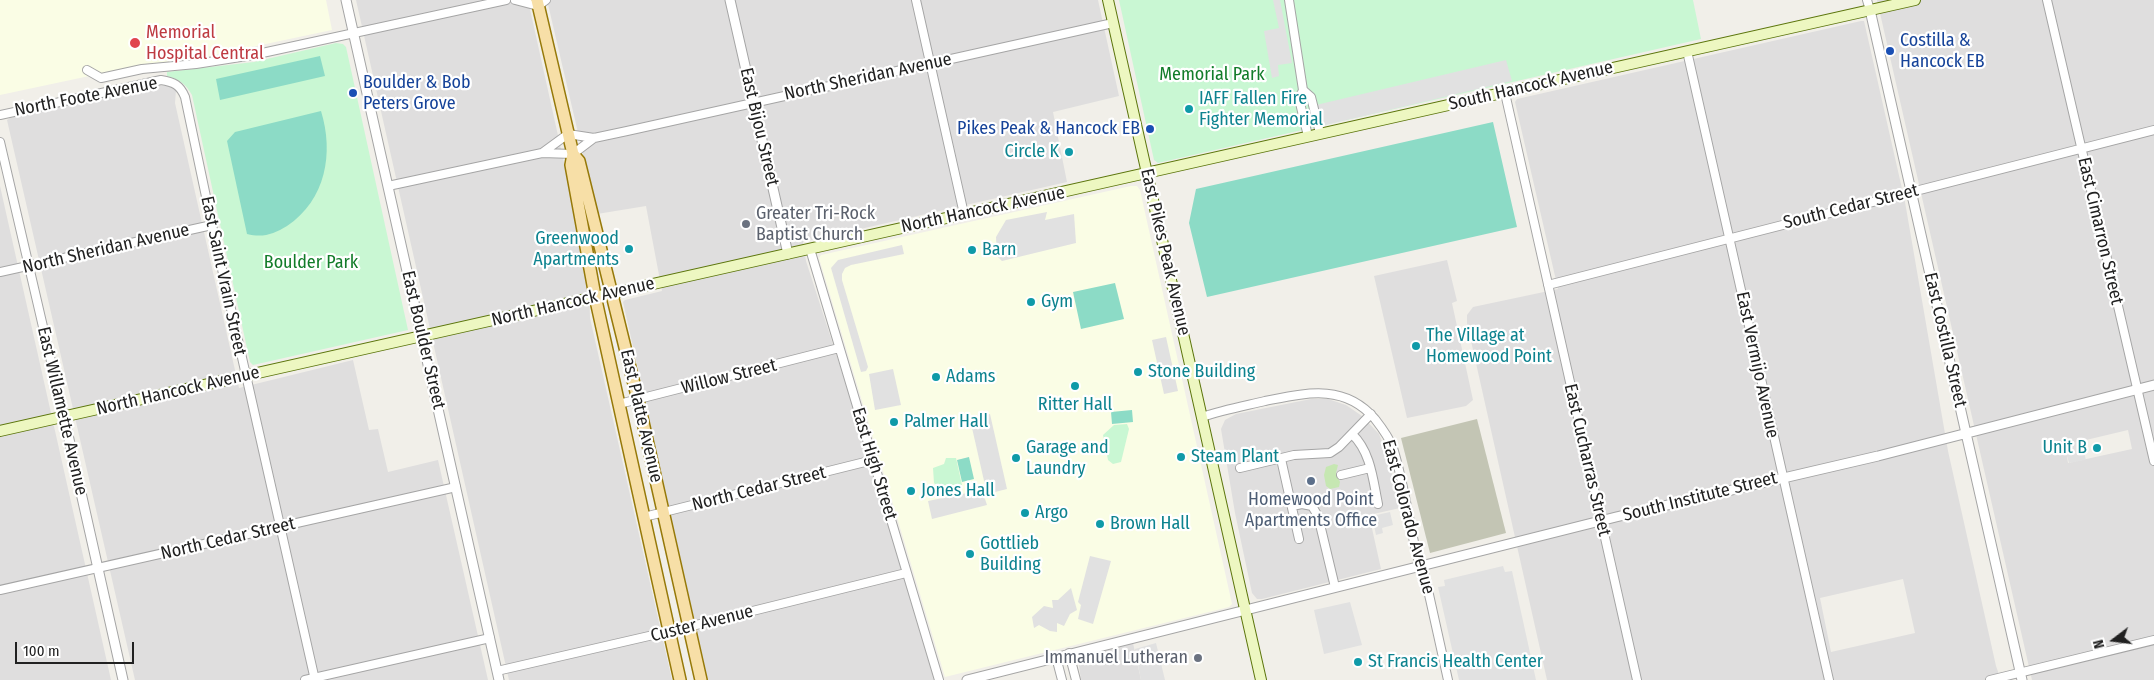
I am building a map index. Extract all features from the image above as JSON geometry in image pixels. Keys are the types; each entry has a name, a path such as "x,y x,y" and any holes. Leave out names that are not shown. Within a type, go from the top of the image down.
{"main road":[{"name":"East Pikes Peak Avenue","path":"1108,0 1261,680"},
{"name":"South Hancock Avenue","path":"1147,174 1320,133 1505,93 1869,5 1915,0"},
{"name":"East Platte Avenue","path":"540,2 568,134 574,154 579,161 638,400 701,680"},
{"name":"East Platte Avenue","path":"574,154 571,165 595,296 680,680"},
{"name":"North Hancock Avenue","path":"0,431 422,337 612,292 1147,174"}],"street":[{"name":"East Boulder Street","path":"346,0 498,676"},
{"path":"87,70 101,78 142,69 196,64 253,55 506,0"},
{"path":"515,0 540,2"},
{"name":"East Bijou Street","path":"730,0 788,254"},
{"path":"916,0 964,214"},
{"path":"1289,0 1303,90 1299,99 1308,136"},
{"name":"East Cimarron Street","path":"2046,0 2154,461"},
{"name":"East Costilla Street","path":"1869,5 2021,676"},
{"name":"North Sheridan Avenue","path":"568,134 594,138 1113,23"},
{"name":"East Vermijo Avenue","path":"1687,50 1829,680"},
{"name":"North Foote Avenue","path":"0,115 140,84 161,80 173,81"},
{"name":"East Saint Vrain Street","path":"173,81 181,88 185,98 245,376 315,679"},
{"path":"1303,90 1311,97 1320,133"},
{"name":"East Cucharras Street","path":"1505,93 1637,680"},
{"name":"South Cedar Street","path":"1548,285 2154,130"},
{"path":"542,152 568,134"},
{"name":"North Sheridan Avenue","path":"574,154 594,138"},
{"name":"East Willamette Avenue","path":"0,142 123,680"},
{"path":"388,186 542,152 574,154"},
{"name":"North Sheridan Avenue","path":"0,272 212,225"},
{"name":"East High Street","path":"810,249 939,680"},
{"name":"Willow Street","path":"618,404 839,348"},
{"name":"South Institute Street","path":"966,680 1601,521 1878,456 2154,385"},
{"name":"East Colorado Avenue","path":"1202,417 1290,396 1317,393 1348,398 1357,402 1371,414 1385,431 1393,448 1424,572 1448,680"},
{"path":"1240,468 1294,455 1330,453 1339,447 1371,414"},
{"path":"1352,434 1362,446 1370,468 1378,504"},
{"path":"1280,459 1299,539"},
{"name":"North Cedar Street","path":"644,517 873,460"},
{"path":"1341,475 1370,468"},
{"name":"North Cedar Street","path":"0,590 456,487"},
{"path":"1292,506 1302,504 1312,506 1315,511 1336,587"},
{"name":"Custer Avenue","path":"498,676 906,573"},
{"path":"305,680 490,638"},
{"path":"1990,680 2021,676 2154,640"},
{"path":"1069,653 1076,680"},
{"path":"1056,657 1062,680"}],"shaded area":[{"name":"Memorial Hospital Central","path":"0,0 326,0 332,30 209,56 141,65 0,95"},
{"path":"356,0 528,0 584,253 589,285 590,318 672,680 509,680"},
{"path":"547,0 1098,0 1119,96 1053,112 1067,182 803,242 806,261 851,400 933,676 937,680 708,680 623,302 662,291 646,206 597,214"},
{"path":"1273,0 1280,0 1292,63 1278,65 1279,76 1272,78 1264,31 1279,28"},
{"path":"1877,0 2154,0 2154,680 2032,680","holes":["2128,430 2132,449 2068,463 2065,445"]},
{"path":"1864,21 1905,202 1948,451 1996,666 2001,680 1547,680 1467,323 1467,315 1473,307 1558,289 1515,102 1517,99","holes":["1903,579 1915,633 1831,652 1820,598"]},
{"path":"1506,60 1512,81 1321,126 1316,105"},
{"path":"157,85 170,86 176,90 175,103 239,388 353,360 369,430 378,429 388,472 438,460 488,680 135,680 7,120"},
{"path":"0,186 111,680 0,680"},
{"path":"1137,186 1140,190 1232,604 1229,607 945,677 819,258 821,255"},
{"path":"1047,212 1045,220 1074,214 1076,243 1002,261 997,256 996,237 1006,220"},
{"path":"902,245 904,254 851,265 845,268 842,274 842,280 868,367 866,371 861,372 831,268 838,260"},
{"path":"1447,260 1457,301 1452,303 1473,400 1466,406 1407,418 1374,276"},
{"path":"1166,337 1178,391 1164,394 1152,340"},
{"path":"893,369 901,405 875,410 869,374"},
{"path":"1311,399 1328,399 1346,405 1362,416 1379,434 1387,454 1400,508 1369,515 1381,569 1257,599 1252,593 1235,513 1221,429 1225,420 1236,414"},
{"path":"990,414 1007,489 987,494 970,419"},
{"path":"1477,419 1506,533 1430,553 1401,438"},
{"path":"2081,441 2086,460 2069,463 2064,445"},
{"path":"982,490 987,505 932,519 928,501"},
{"path":"1390,512 1393,525 1382,528 1383,533 1376,535 1372,516"},
{"path":"1090,556 1111,561 1093,624 1078,619 1081,605 1078,602"},
{"path":"1503,566 1505,572 1512,571 1536,680 1459,680 1438,587 1445,586 1444,580"},
{"path":"1071,588 1077,610 1070,614 1064,626 1057,623 1057,632 1050,631 1039,625 1034,628 1032,617 1044,606 1053,608 1052,600 1058,600"},
{"path":"1350,602 1362,645 1324,654 1314,610"},
{"path":"1133,643 1141,680 1081,680 1078,659"},
{"path":"1156,643 1165,680 1141,680 1135,649"}],"green space":[{"name":"Memorial Park","path":"1119,0 1693,0 1701,39 1158,163 1154,160"},
{"name":"Boulder Park","path":"336,43 343,44 346,47 408,330 253,365 250,362 192,95 182,82 167,76 167,72 254,62"},
{"path":"320,56 325,76 220,100 216,79"},
{"path":"321,111 327,143 326,159 324,174 311,203 300,215 278,231 263,235 247,234 227,141 235,132"},
{"path":"1493,122 1517,227 1207,297 1189,223 1196,189"},
{"path":"1115,283 1124,319 1081,329 1073,292"},
{"path":"1132,410 1133,422 1112,424 1111,412"},
{"path":"1127,424 1129,429 1121,462 1113,464 1108,460 1103,435 1114,425"},
{"path":"969,457 974,479 962,482 957,460"},
{"path":"946,458 956,458 962,485 937,486 934,483 933,468 944,464"},
{"path":"1334,464 1338,465 1336,473 1340,482 1339,487 1330,489 1326,486 1324,475 1326,467"}],"place":[{"name":"Memorial Hospital Central","path":"135,43"},
{"name":"Costilla & Hancock EB","path":"1890,51"},
{"name":"Boulder & Bob Peters Grove","path":"353,93"},
{"name":"IAFF Fallen Fire Fighter Memorial","path":"1189,109"},
{"name":"Pikes Peak & Hancock EB","path":"1150,129"},
{"name":"Circle K","path":"1069,152"},
{"name":"Greater Tri-Rock Baptist Church","path":"746,224"},
{"name":"Greenwood Apartments","path":"629,249"},
{"name":"Barn","path":"972,250"},
{"name":"Gym","path":"1031,302"},
{"name":"The Village at Homewood Point","path":"1416,346"},
{"name":"Stone Building","path":"1138,372"},
{"name":"Adams","path":"936,377"},
{"name":"Ritter Hall","path":"1075,386"},
{"name":"Palmer Hall","path":"894,422"},
{"name":"Unit B","path":"2097,448"},
{"name":"Steam Plant","path":"1181,457"},
{"name":"Garage and Laundry","path":"1016,458"},
{"name":"Homewood Point Apartments Office","path":"1311,481"},
{"name":"Jones Hall","path":"911,491"},
{"name":"Argo","path":"1025,513"},
{"name":"Brown Hall","path":"1100,524"},
{"name":"Gottlieb Building","path":"970,554"},
{"name":"Immanuel Lutheran","path":"1198,658"},
{"name":"St Francis Health Center","path":"1358,662"}]}
